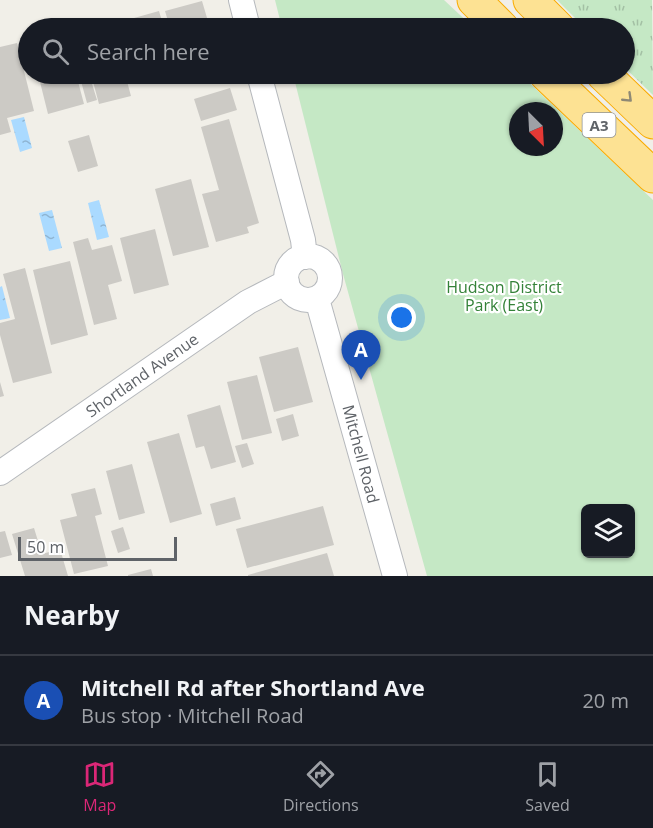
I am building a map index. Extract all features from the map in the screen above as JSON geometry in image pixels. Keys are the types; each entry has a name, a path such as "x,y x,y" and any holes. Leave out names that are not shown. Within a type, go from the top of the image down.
{"highway":[{"path":"474,0 492,18"},
{"path":"530,0 548,18"},
{"name":"A3","path":"556,84 653,176"},
{"name":"A3","path":"613,84 653,122"}],"street":[{"path":"241,0 246,18"},
{"path":"262,84 303,240 305,257"},
{"path":"305,257 323,262 330,274 328,289 317,298 304,300 298,298 289,289 287,282 290,266 305,257"},
{"name":"Shortland Avenue","path":"0,473 248,302 287,282"},
{"name":"Mitchell Road","path":"317,298 395,576"}],"green space":[{"path":"275,0 444,0 463,18 280,18"},
{"path":"557,0 652,0 653,95 635,78 635,18 575,18"},
{"name":"Hudson District Park (East)","path":"296,84 531,84 550,102 509,102 509,156 563,156 563,115 653,200 653,576 427,576 343,274"}],"water":[{"path":"24,117 32,148 20,152 11,120"},
{"path":"99,200 109,237 97,240 88,203"},
{"path":"52,210 62,248 49,251 39,213"},
{"path":"2,286 10,318 0,320 0,287"}],"building":[{"path":"202,1 207,18 167,18 165,11"},
{"path":"159,11 161,18 134,18"},
{"path":"17,43 18,84 27,84 34,111 7,118 11,132 0,135 0,47"},
{"path":"40,84 79,84 84,104 48,114"},
{"path":"82,84 92,84 97,100 87,103"},
{"path":"94,84 128,84 131,96 99,104"},
{"path":"230,88 237,110 201,121 194,99"},
{"path":"229,119 259,223 247,227 249,233 216,242 202,194 219,190 201,127"},
{"path":"89,135 98,166 78,172 68,141"},
{"path":"191,179 209,247 173,256 155,189"},
{"path":"155,229 169,285 134,294 120,238"},
{"path":"88,238 92,250 112,245 122,281 108,285 117,319 94,325 73,242"},
{"path":"70,261 88,335 51,345 33,270"},
{"path":"25,268 52,373 13,383 0,335 0,323 15,319 3,274"},
{"path":"298,347 313,402 274,412 259,357"},
{"path":"257,375 272,433 242,440 227,382"},
{"path":"0,382 4,396 0,397"},
{"path":"220,405 236,462 211,469 204,446 196,448 187,415"},
{"path":"293,414 299,436 282,441 276,419"},
{"path":"179,433 202,514 170,523 147,442"},
{"path":"247,443 254,464 242,468 235,446"},
{"path":"132,464 145,513 119,520 106,471"},
{"path":"95,488 102,514 95,516 108,566 74,574 60,520 77,516 71,494"},
{"path":"235,497 241,519 216,526 210,504"},
{"path":"323,506 334,545 247,568 236,529"},
{"path":"123,527 130,549 118,553 111,531"},
{"path":"34,528 42,554 60,549 68,576 25,576 12,534"},
{"path":"5,531 12,555 0,558 0,532"},
{"path":"327,553 334,576 248,576 248,575"},
{"path":"151,569 153,576 128,576 128,575"}],"place":[{"name":"Mitchell Rd after Shortland Ave","path":"361,380"}]}
